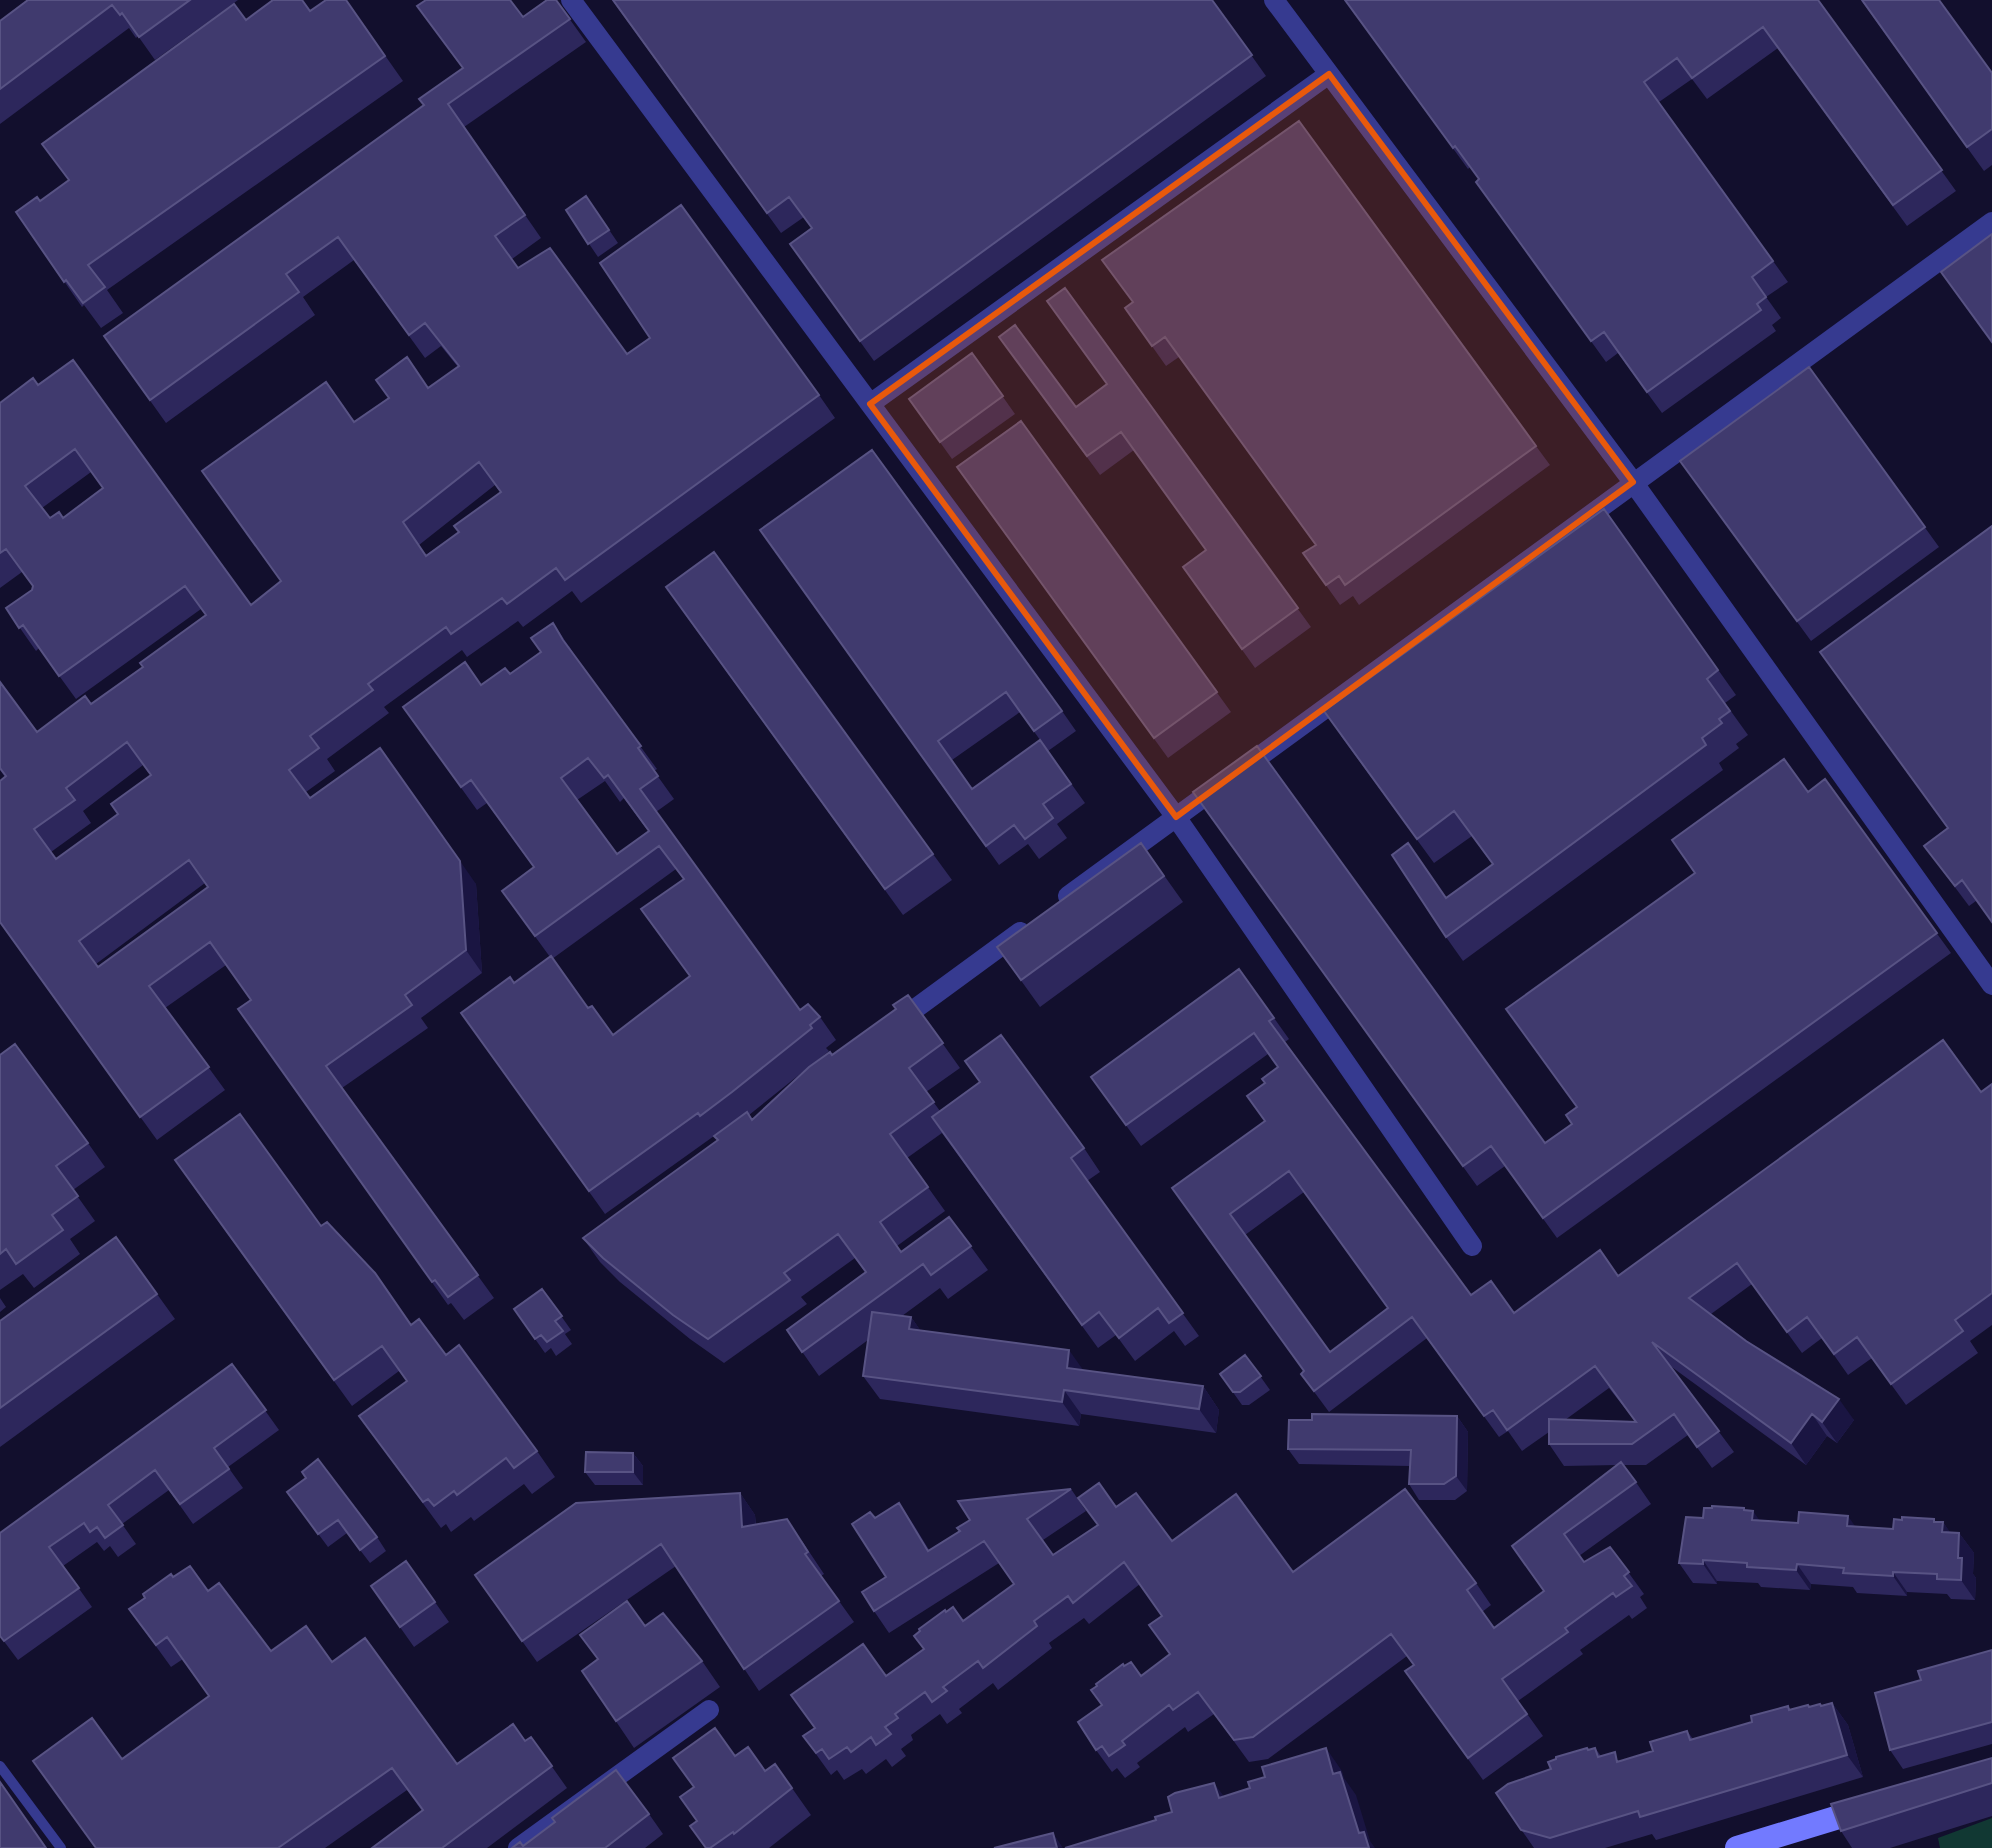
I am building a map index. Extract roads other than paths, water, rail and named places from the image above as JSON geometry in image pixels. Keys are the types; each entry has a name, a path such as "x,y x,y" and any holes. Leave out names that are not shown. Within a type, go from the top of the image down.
{"street":[{"path":"571,0 1176,817 1472,1246"},
{"path":"1274,0 1633,482 1992,985"},
{"path":"870,404 1329,74"},
{"path":"884,1031 1992,222"},
{"path":"518,1848 709,1710"},
{"path":"1737,1848 1887,1803"}],"lane":[{"path":"0,1766 61,1848"}]}
